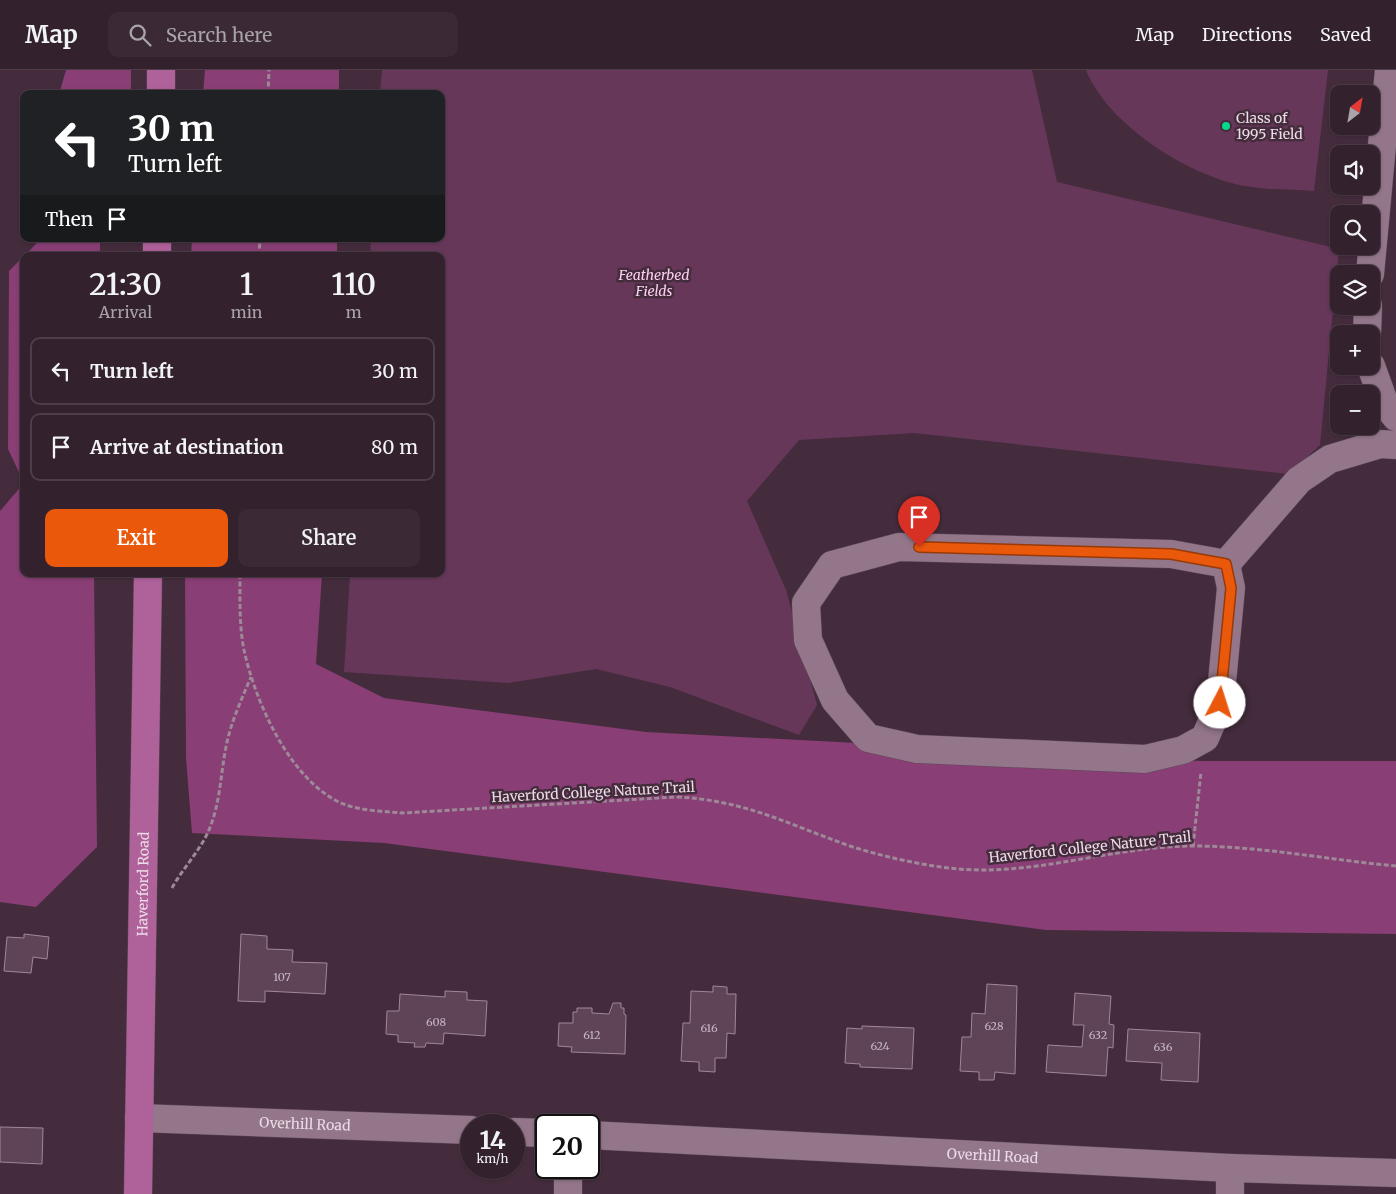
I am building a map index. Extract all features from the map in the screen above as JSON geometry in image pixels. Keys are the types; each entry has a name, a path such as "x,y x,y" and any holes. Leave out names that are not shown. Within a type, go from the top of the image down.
{"main road":[{"path":"161,70 161,90"},
{"name":"Haverford Road","path":"138,1194 148,577"}],"street":[{"path":"1371,265 1389,70"},
{"path":"1374,375 1384,402 1396,418"},
{"path":"1226,564 1299,480 1330,459 1380,444 1396,445"},
{"path":"899,546 1171,554 1226,564 1231,588 1220,703 1205,738 1183,750 1145,758 917,749 868,738 835,700 808,640 806,603 832,565 899,546"},
{"name":"Overhill Road","path":"139,1118 460,1130"},
{"name":"Overhill Road","path":"600,1136 1230,1181 1396,1173"},
{"path":"568,1179 568,1194"}],"path":[{"path":"268,90 269,70"},
{"name":"Haverford College Nature Trail","path":"240,577 240,609 244,649 252,677 266,713 287,752 303,773 321,790 339,802 363,809 402,813 676,797 700,798 726,802 760,811 888,857 942,868 1018,869 1153,848 1193,846 1276,852 1396,866"},
{"path":"170,892 202,845 212,824 219,798 227,742 236,713 252,677"},
{"path":"1193,846 1205,738"}],"green space":[{"name":"Featherbed Fields","path":"382,70 1032,70 1057,182 1330,247 1330,255 1338,255 1337,265 1330,265 1330,315 1333,315 1332,325 1330,325 1320,445 1289,474 914,433 799,440 747,501 786,590 817,705 799,735 670,687 596,669 508,683 344,672 350,577 445,577 445,252 370,252 371,242 445,242 445,90 380,90"},
{"name":"Class of 1995 Field","path":"1086,70 1328,70 1314,191 1245,186 1200,171 1176,159 1153,145 1112,110 1097,90"}],"shaded area":[{"path":"66,70 131,70 131,90 60,90"},
{"path":"205,70 339,70 339,90 203,90"},
{"path":"38,242 100,242 100,252 28,252"},
{"path":"192,242 337,242 337,252 191,252"},
{"path":"20,260 20,474 8,449 9,271"},
{"path":"20,488 20,577 94,577 97,847 36,907 0,902 0,511"},
{"path":"185,577 322,577 316,664 384,698 646,732 1201,761 1396,761 1396,934 1046,930 384,843 192,833 186,758"}],"building":[{"path":"24,934 49,937 47,959 33,957 31,973 4,971 7,937 24,938"},
{"path":"241,934 267,936 267,949 293,950 292,962 327,963 325,994 265,991 265,1002 238,1001"},
{"path":"987,984 1017,986 1015,1074 995,1072 994,1080 979,1080 979,1072 960,1071 962,1037 971,1037 972,1013 985,1014"},
{"path":"713,986 727,987 727,994 736,994 735,1034 727,1033 726,1058 715,1058 715,1072 699,1071 699,1062 681,1061 683,1023 690,1023 691,991 713,992"},
{"path":"445,991 467,992 467,1000 487,1001 485,1036 444,1033 443,1044 426,1043 425,1047 414,1047 415,1043 398,1042 398,1035 386,1034 387,1011 399,1011 400,994 445,997"},
{"path":"1075,993 1111,996 1109,1024 1114,1025 1113,1048 1108,1047 1106,1076 1046,1072 1048,1045 1082,1047 1084,1025 1073,1025"},
{"path":"613,1003 621,1003 621,1008 624,1008 624,1014 626,1015 625,1054 571,1052 572,1047 558,1046 559,1023 573,1023 573,1012 577,1012 577,1008 592,1008 592,1013 609,1014"},
{"path":"862,1026 914,1028 912,1069 860,1067 860,1064 845,1063 847,1028 862,1029"},
{"path":"1128,1029 1200,1033 1198,1082 1161,1080 1162,1063 1126,1061"},
{"path":"0,1127 43,1128 42,1164 0,1162"}],"place":[{"name":"Class of 1995 Field","path":"1226,126"}],"route":[{"path":"919,547 1171,554 1226,564 1231,588 1220,703"}]}
